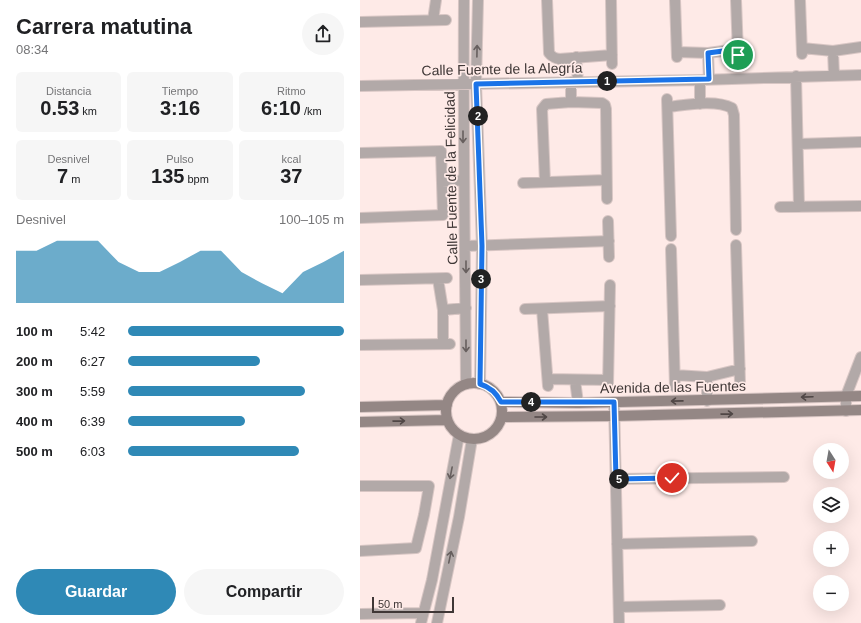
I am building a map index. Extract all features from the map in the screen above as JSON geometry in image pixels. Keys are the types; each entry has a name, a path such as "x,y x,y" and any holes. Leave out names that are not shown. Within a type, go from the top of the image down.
{"street":[{"path":"433,20 436,0"},
{"name":"Calle Fuente de la Felicidad","path":"464,0 466,384"},
{"name":"Calle Fuente de la Felicidad","path":"478,0 476,84 482,246 480,384"},
{"path":"547,0 549,53 555,58 576,57 612,59 611,0"},
{"path":"676,0 677,54 738,52 736,0"},
{"path":"800,0 802,51 833,52 861,47"},
{"path":"360,22 446,20"},
{"path":"833,52 834,75"},
{"path":"700,104 708,53"},
{"path":"571,102 576,57"},
{"name":"Calle Fuente de la Alegría","path":"360,86 861,75"},
{"path":"796,76 799,207"},
{"path":"544,182 542,109 546,104 571,102 602,103 605,105 607,199"},
{"path":"671,236 668,103 726,105 732,108 734,115 736,230"},
{"path":"798,144 861,142"},
{"path":"360,153 441,152 444,215 360,218"},
{"path":"442,182 464,180"},
{"path":"523,183 606,180"},
{"path":"780,207 861,206"},
{"path":"608,221 609,257"},
{"path":"466,246 608,241"},
{"path":"736,245 740,383"},
{"path":"672,249 675,387"},
{"path":"360,280 443,279 443,310 446,344 360,345"},
{"path":"542,309 548,383 575,380 608,383 610,285"},
{"path":"524,309 610,306"},
{"path":"443,310 466,308"},
{"path":"846,411 846,396 861,357"},
{"path":"675,375 706,377 740,369"},
{"path":"706,377 707,401"},
{"path":"575,380 578,403"},
{"path":"466,384 480,384 497,394 501,402 502,417 494,432 482,439 472,440 459,435 451,428 446,415 447,405 450,396 466,384"},
{"name":"Avenida de las Fuentes","path":"501,402 578,403 707,401 861,396"},
{"path":"614,402 619,623"},
{"path":"360,407 447,405"},
{"name":"Avenida de las Fuentes","path":"502,417 861,410"},
{"path":"360,422 447,420"},
{"path":"420,623 432,580 459,435"},
{"path":"437,623 459,517 472,440"},
{"path":"616,479 784,476"},
{"path":"361,486 429,486 416,548 362,551"},
{"path":"424,515 443,518"},
{"path":"617,544 752,541"},
{"path":"432,580 445,582"},
{"path":"618,607 720,605"},
{"path":"360,614 422,613"}],"route":[{"path":"672,478 616,479 614,402 501,402 497,394 486,386 480,384 482,246 476,84 700,80 709,79 708,53 738,49 738,55"}]}
